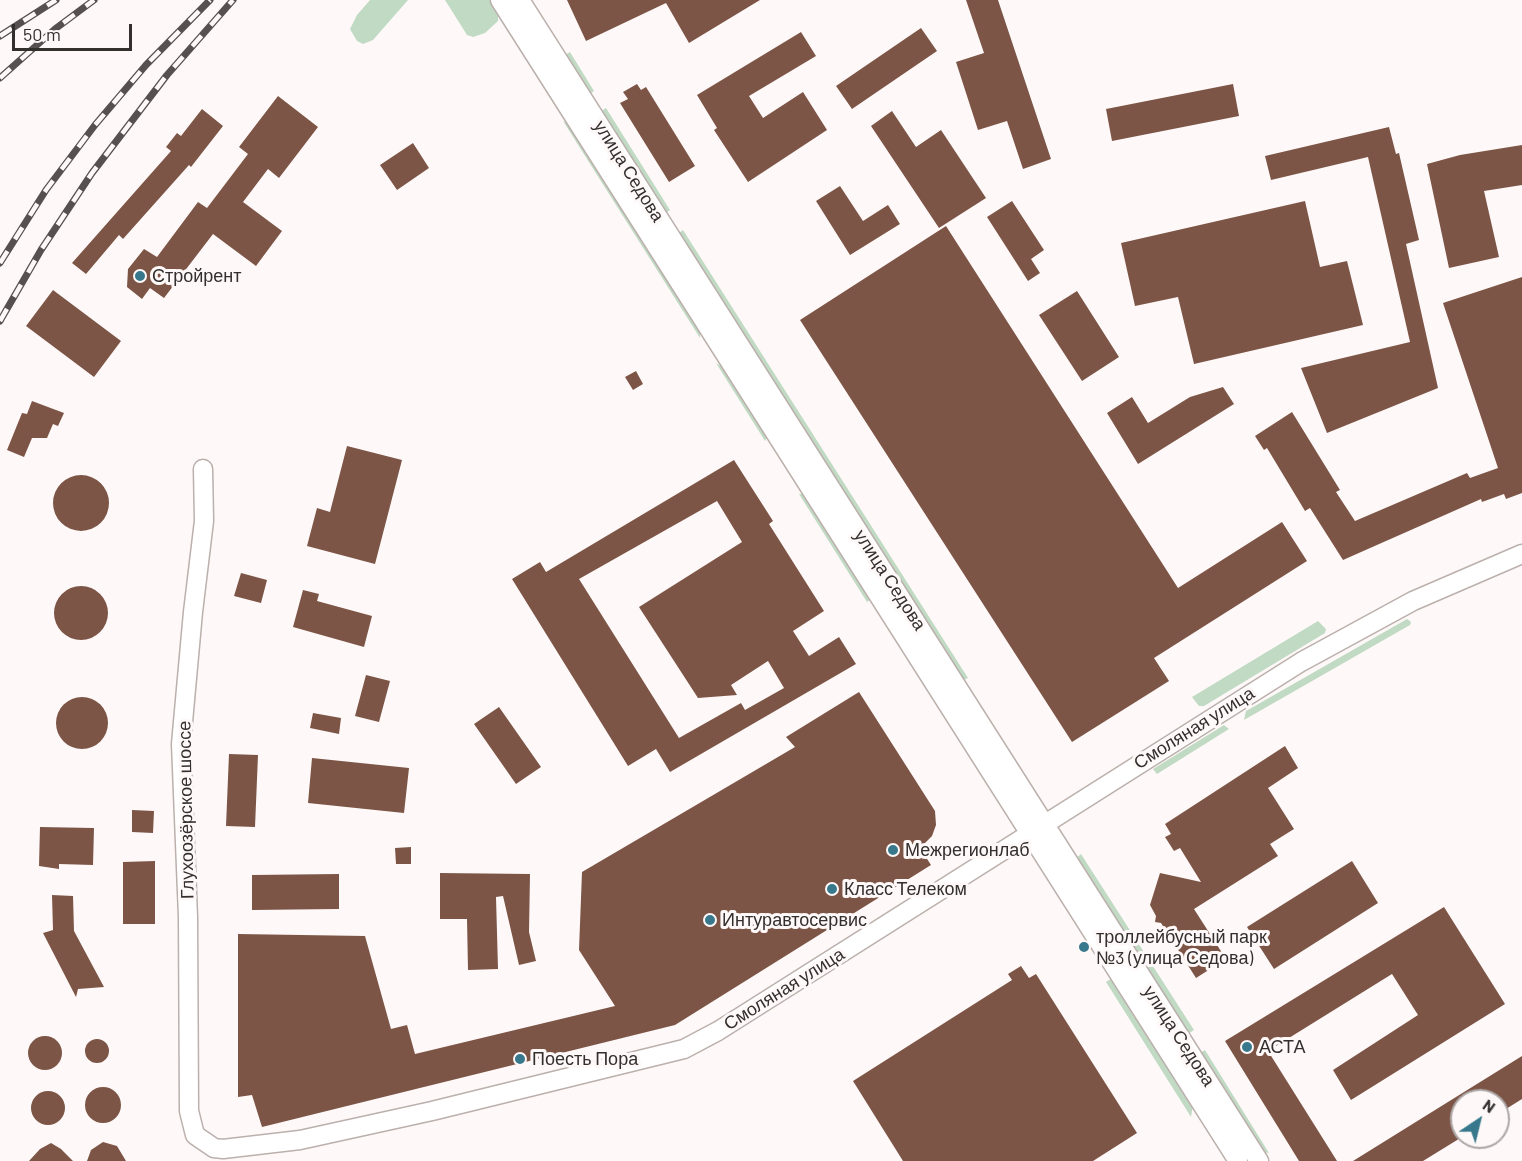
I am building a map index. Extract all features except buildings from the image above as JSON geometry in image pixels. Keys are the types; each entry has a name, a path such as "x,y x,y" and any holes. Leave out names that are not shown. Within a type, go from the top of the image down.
{"street":[{"name":"улица Седова","path":"500,0 1036,828 1259,1161"},
{"name":"улица Седова","path":"520,0 1036,828 1238,1161"},
{"name":"Глухоозёрское шоссе","path":"203,469 204,521 192,612 181,744 188,917 189,1111 195,1135 208,1144"},
{"name":"Смоляная улица","path":"208,1144 223,1149 300,1140 432,1111 684,1049 737,1019 1300,662 1413,601 1522,554"}],"green space":[{"path":"370,0 408,0 373,40 363,44 357,41 350,29 357,15"},
{"path":"445,0 490,0 498,12 498,21 485,33 473,37 467,35"},
{"path":"570,52 594,91 590,94 565,55"},
{"path":"606,108 670,210 666,213 601,111"},
{"path":"563,121 571,126 700,332 700,338"},
{"path":"683,230 968,678 964,680 719,297 679,233"},
{"path":"716,363 725,369 767,437 765,441"},
{"path":"799,494 804,494 871,599 867,602"},
{"path":"1407,619 1411,622 1410,625 1244,720 1246,711"},
{"path":"1318,621 1326,629 1325,633 1204,706 1199,706 1192,697"},
{"path":"1224,725 1229,729 1157,774 1153,769"},
{"path":"1081,854 1194,1030 1188,1034 1076,858"},
{"path":"1112,978 1193,1105 1191,1117 1106,982"},
{"path":"1205,1050 1269,1153 1263,1152 1200,1053"}],"railway":[{"path":"0,36 56,0"},
{"path":"0,78 55,29 94,0"},
{"path":"0,263 46,190 95,125 146,65 210,0"},
{"path":"0,321 41,250 92,173 167,75 233,0"}],"place":[{"name":"Стройрент","path":"140,276"},
{"name":"Межрегионлаб","path":"893,850"},
{"name":"Класс Телеком","path":"832,889"},
{"name":"Интуравтосервис","path":"710,920"},
{"name":"троллейбусный парк №3 (улица Седова)","path":"1084,947"},
{"name":"АСТА","path":"1247,1047"},
{"name":"Поесть Пора","path":"520,1059"}]}
